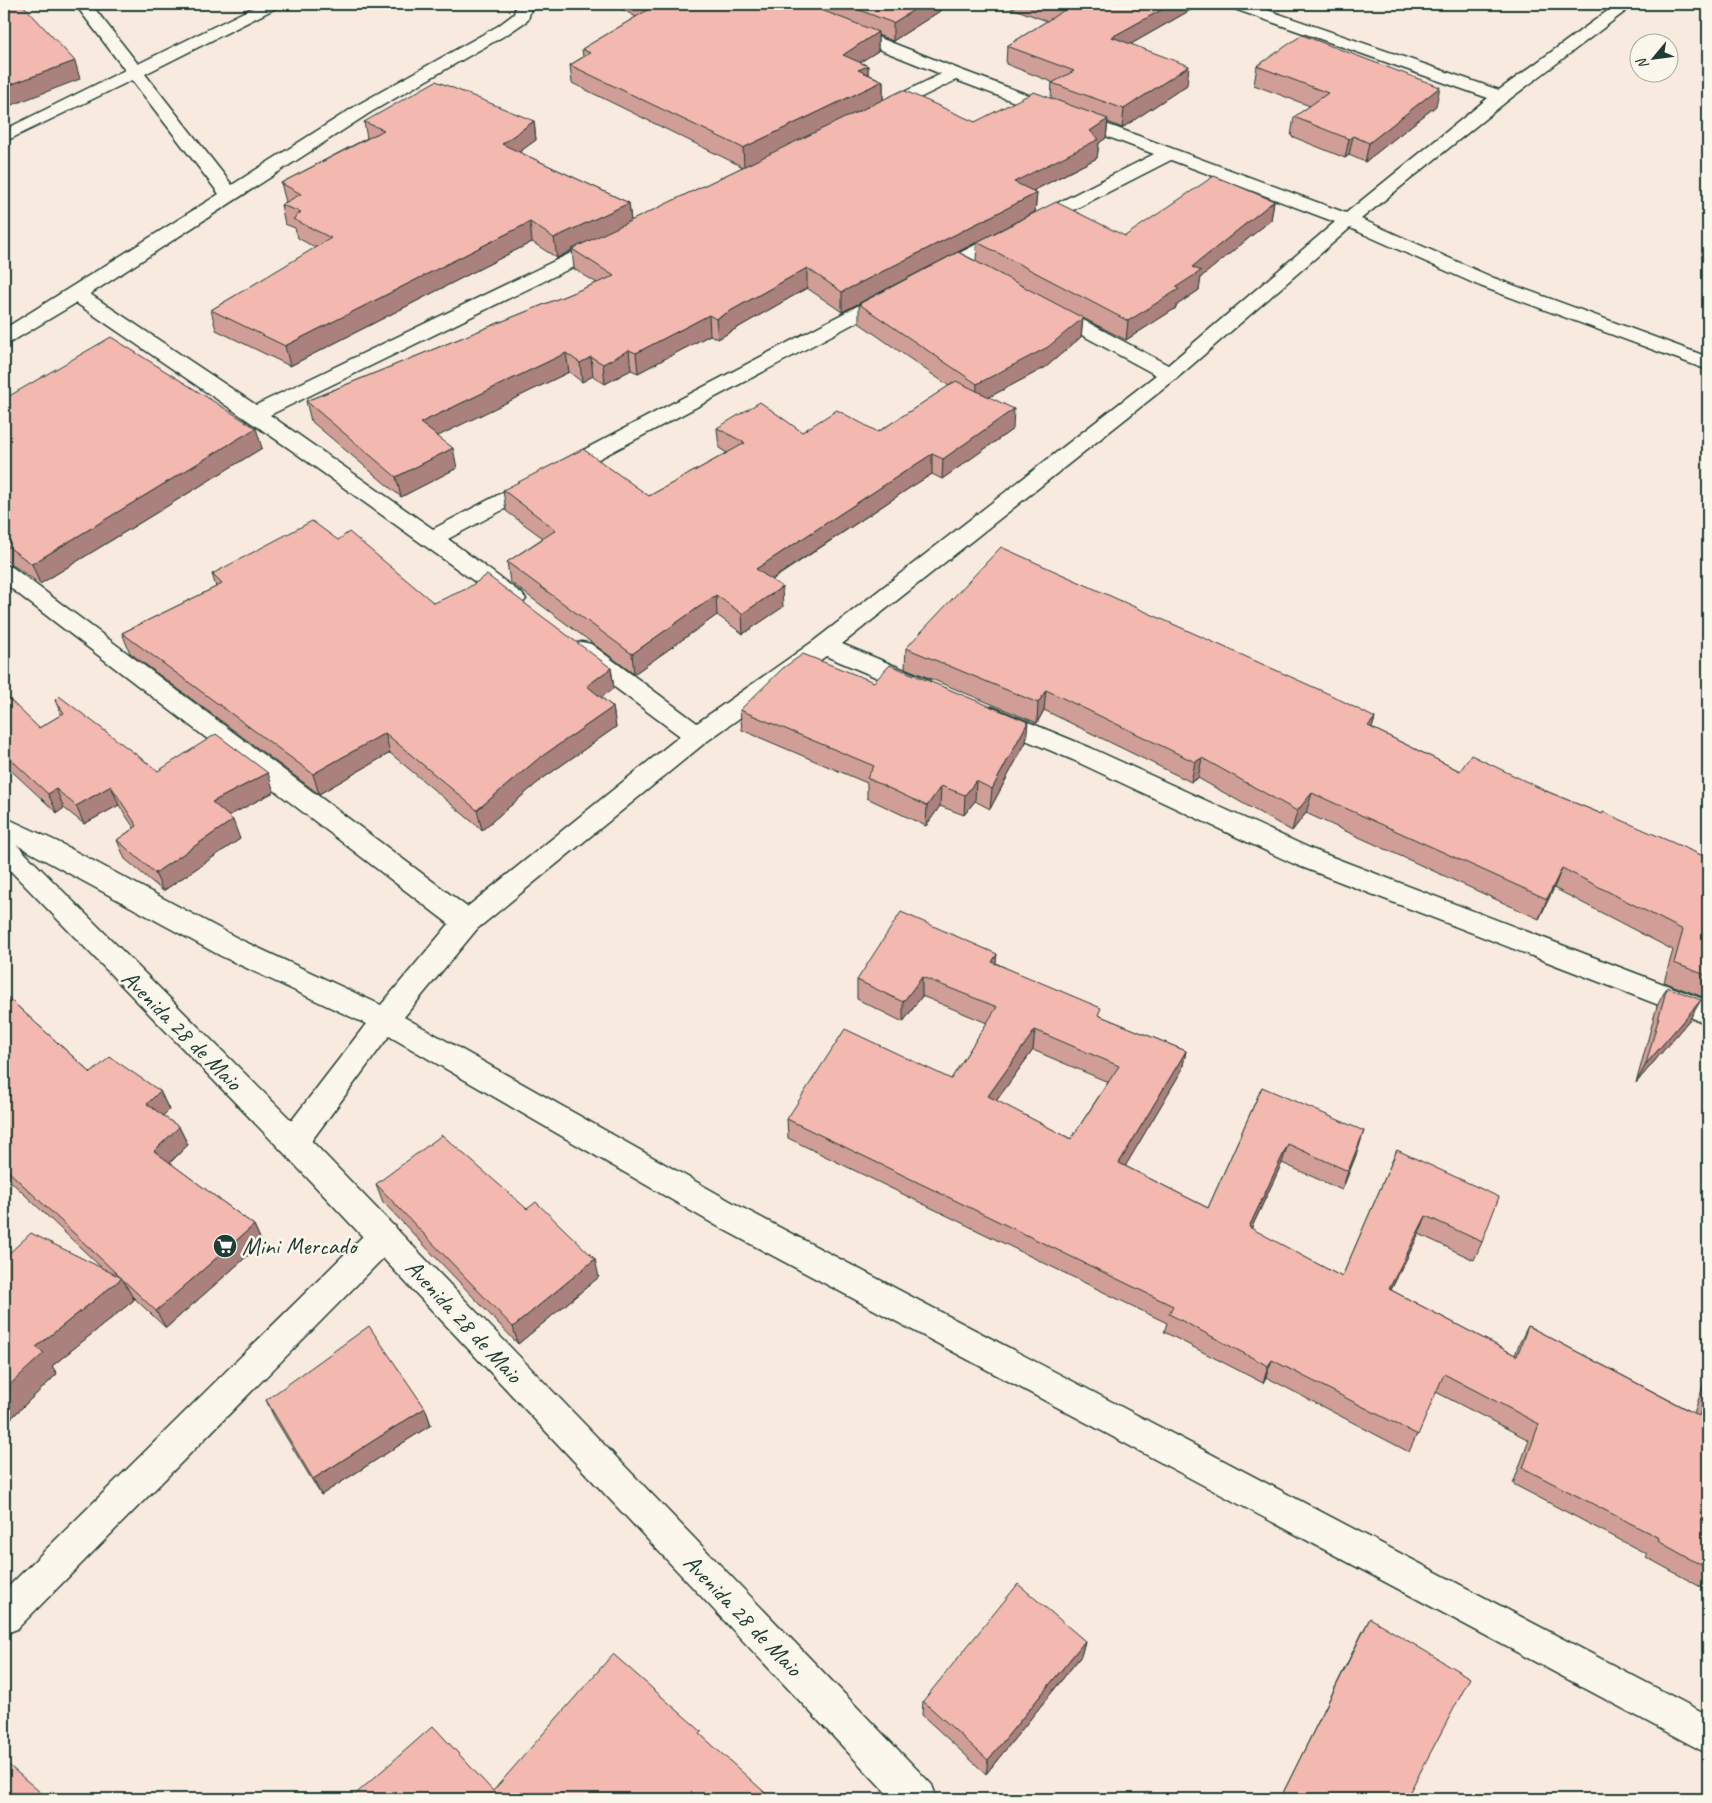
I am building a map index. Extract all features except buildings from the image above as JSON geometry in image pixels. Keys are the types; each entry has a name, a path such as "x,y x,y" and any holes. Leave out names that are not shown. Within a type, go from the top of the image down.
{"street":[{"path":"83,4 229,194"},
{"path":"4,137 272,4"},
{"path":"4,338 77,295 229,194 380,98 503,31 522,16 524,4"},
{"path":"780,4 955,74 1348,220 1487,282 1708,364"},
{"path":"1235,4 1501,96"},
{"path":"293,1142 385,1020 467,922 697,736 824,646 1170,374 1348,220 1501,96 1627,4"},
{"path":"865,117 955,74"},
{"path":"433,538 909,286 1170,154"},
{"path":"255,414 623,235"},
{"path":"958,261 983,274"},
{"path":"77,295 255,414 433,538 534,614"},
{"path":"1034,302 1170,374"},
{"path":"4,572 467,922"},
{"path":"565,637 697,736"},
{"path":"824,646 944,696"},
{"path":"972,708 1082,754 1304,857 1708,1013"},
{"path":"4,827 49,849 231,948 385,1020 737,1221 1708,1736"},
{"name":"Avenida 28 de Maio","path":"4,848 384,1236 918,1799"},
{"path":"4,1616 384,1236"}],"place":[{"name":"Mini Mercado","path":"225,1246"}]}
